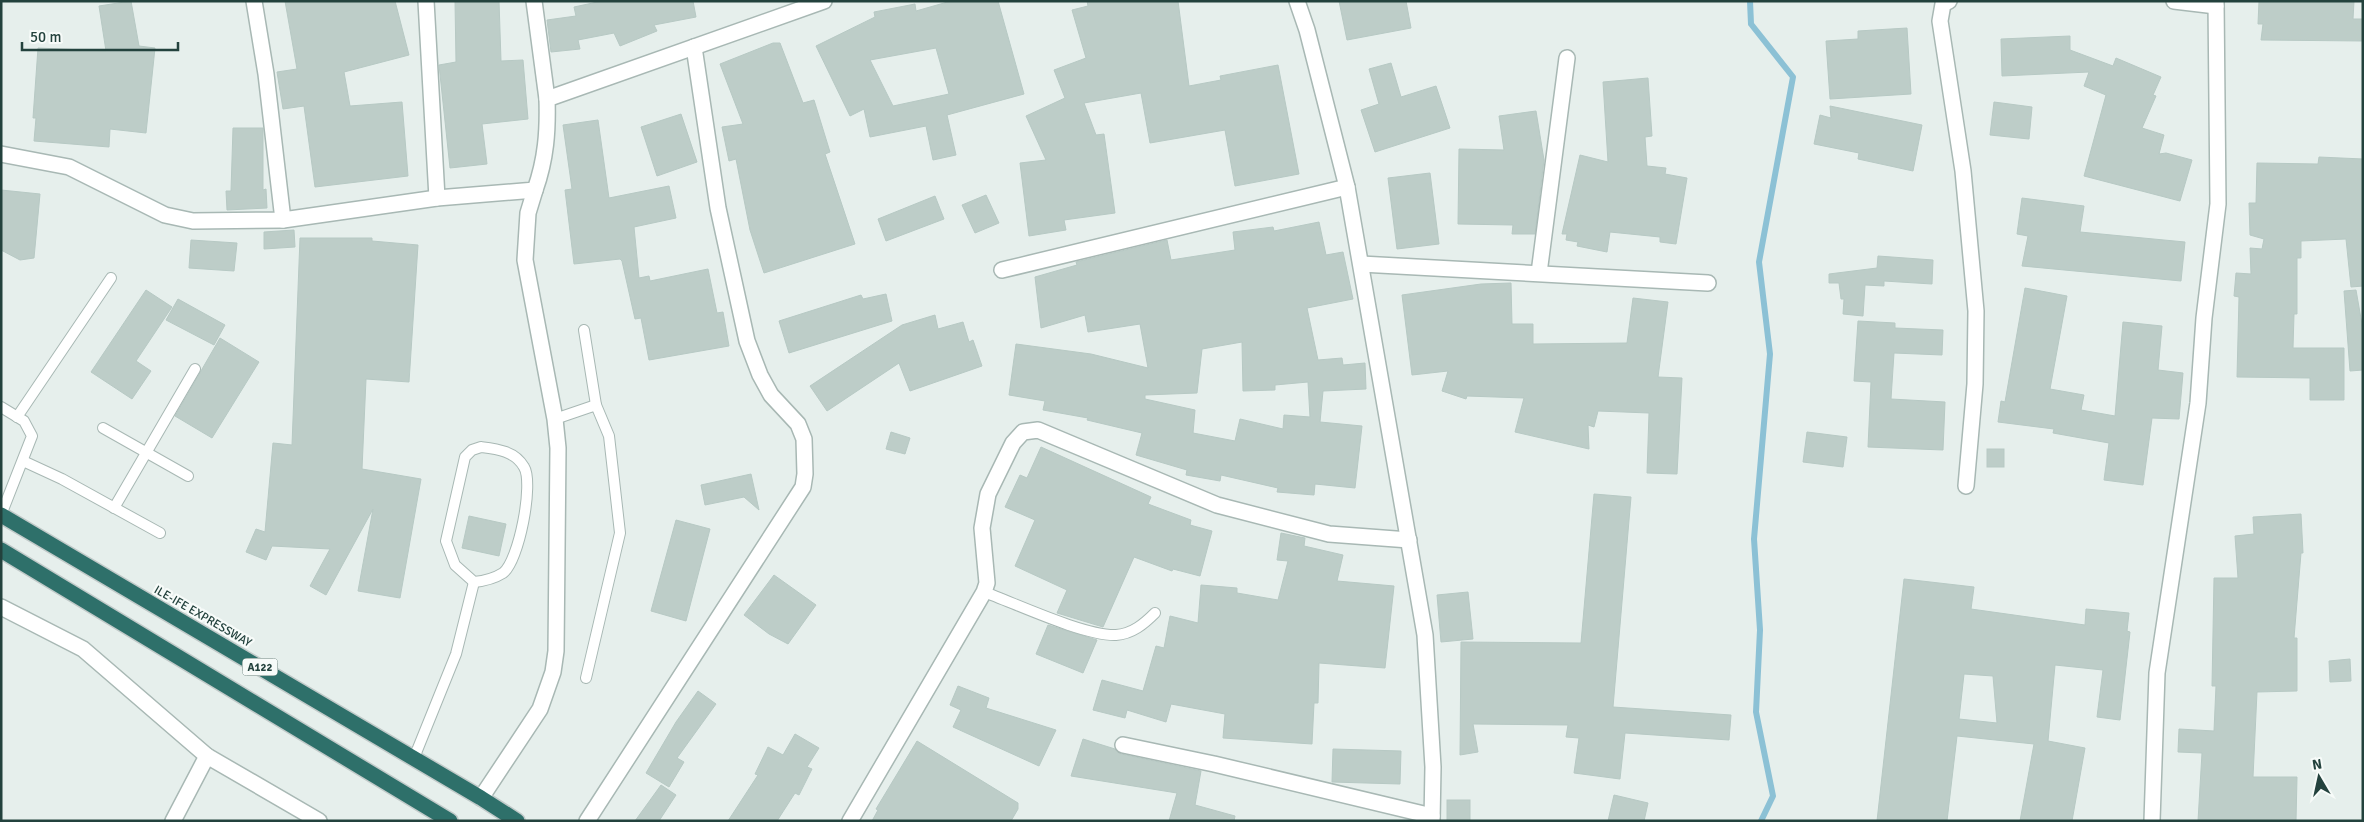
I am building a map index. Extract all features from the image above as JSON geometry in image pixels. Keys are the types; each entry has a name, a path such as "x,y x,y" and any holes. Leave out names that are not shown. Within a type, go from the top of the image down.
{"highway":[{"name":"ILE-IFE EXPRESSWAY","path":"1,515 414,758 517,821"},
{"name":"A122","path":"1,550 450,821"}],"street":[{"path":"254,1 266,74 283,220"},
{"path":"426,1 437,198"},
{"path":"481,798 540,709 553,672 556,651 559,474 555,420 525,260 528,214 544,164 548,132 547,99 534,1"},
{"path":"547,99 824,1"},
{"path":"1123,745 1214,764 1432,818 1432,766 1425,635 1347,187 1307,30 1297,1"},
{"path":"1949,1 1943,4 1940,21 1963,171 1976,311 1976,384 1966,486"},
{"path":"2152,821 2157,673 2198,404 2204,318 2218,204 2216,4 2174,1"},
{"path":"587,821 803,487 805,474 804,439 798,424 771,395 760,375 747,341 718,208 694,47"},
{"path":"1539,274 1567,58"},
{"path":"1,154 69,167 165,215 193,221 283,220 437,198 535,190"},
{"path":"1002,270 1347,187"},
{"path":"1361,264 1708,283"},
{"path":"850,821 984,592 987,583 982,528 988,494 1013,443 1023,432 1038,430 1217,505 1329,534 1409,540"},
{"path":"1,606 83,649 207,756 319,821"},
{"path":"173,821 207,756"}],"lane":[{"path":"17,417 111,278"},
{"path":"584,330 596,404 609,436 620,533 586,678"},
{"path":"114,508 195,369"},
{"path":"555,420 596,404"},
{"path":"1,407 24,421 32,436 1,515"},
{"path":"103,428 188,476"},
{"path":"481,447 500,450 513,455 525,467 527,487 524,516 518,544 504,572 487,580 474,582 455,566 446,541 465,457 472,450 481,447"},
{"path":"23,461 62,479 160,533"},
{"path":"414,758 456,654 474,582"},
{"path":"984,592 1086,630 1116,635 1140,628 1155,613"}],"building":[{"path":"131,1 139,46 155,48 146,133 110,129 109,147 34,141 36,118 33,118 38,48 106,51 99,6"},
{"path":"285,1 395,1 409,55 344,72 350,106 402,102 408,176 315,187 304,106 283,109 277,72 297,69"},
{"path":"455,1 499,1 501,61 523,60 528,119 482,124 487,164 450,168 439,65 456,62"},
{"path":"602,1 693,1 696,17 654,25 657,31 620,46 614,33 578,40 580,49 551,52 547,20 576,16 574,7"},
{"path":"951,1 998,1 1024,94 947,115 956,155 933,160 926,126 870,137 864,109 850,116 816,46 875,17 874,12 915,4 916,11","holes":["936,48 949,94 893,106 870,60"]},
{"path":"1087,1 1178,1 1189,86 1221,80 1220,76 1278,65 1299,174 1235,186 1225,130 1150,143 1141,93 1084,103 1096,135 1104,134 1115,213 1064,220 1066,230 1029,236 1020,163 1046,160 1026,116 1065,98 1054,70 1086,58 1072,10 1088,6"},
{"path":"1339,1 1406,1 1411,28 1347,40"},
{"path":"2259,1 2354,1 2353,19 2363,19 2363,41 2261,40 2263,24 2258,24"},
{"path":"1907,28 1911,94 1830,99 1826,41 1858,39 1858,31"},
{"path":"2070,36 2070,50 2113,66 2116,58 2161,77 2153,95 2156,96 2142,128 2164,135 2159,154 2166,153 2192,160 2180,201 2084,176 2106,95 2084,86 2089,72 2002,76 2001,39"},
{"path":"773,43 780,43 803,103 814,100 830,152 825,154 855,244 764,273 750,230 736,159 729,161 722,127 743,124 720,64"},
{"path":"1391,63 1401,97 1436,86 1450,128 1375,152 1361,110 1379,104 1369,69"},
{"path":"1648,78 1652,136 1645,137 1647,166 1666,168 1665,174 1687,178 1676,244 1660,242 1660,237 1610,232 1607,252 1577,246 1578,242 1566,240 1567,234 1562,234 1580,155 1608,162 1603,82"},
{"path":"1994,102 2032,107 2029,139 1990,135"},
{"path":"1830,106 1922,125 1913,171 1858,159 1859,153 1814,144 1820,115 1831,118"},
{"path":"1536,111 1544,160 1535,234 1512,234 1513,225 1458,224 1459,149 1504,150 1499,116"},
{"path":"681,114 697,162 657,176 641,127"},
{"path":"598,120 609,198 669,186 676,218 634,227 639,278 649,276 650,281 708,269 717,313 723,312 729,346 649,360 641,318 635,319 622,261 620,259 574,264 565,190 572,189 563,125"},
{"path":"233,128 263,128 263,190 266,189 267,208 227,210 226,191 231,191"},
{"path":"2319,157 2363,159 2363,286 2351,287 2346,239 2301,241 2301,258 2297,258 2297,314 2294,314 2293,348 2344,348 2344,400 2310,400 2310,378 2237,377 2239,297 2234,296 2236,273 2251,274 2250,248 2262,249 2264,239 2250,235 2249,203 2256,203 2257,163 2318,164"},
{"path":"1430,173 1439,244 1397,249 1388,178"},
{"path":"1,190 40,194 34,258 20,260 1,250"},
{"path":"986,195 999,223 975,233 962,205"},
{"path":"935,196 944,219 886,241 878,219"},
{"path":"2022,198 2084,206 2080,232 2185,242 2181,281 2022,266 2028,236 2017,234"},
{"path":"1319,222 1326,255 1343,252 1353,299 1307,308 1318,360 1342,358 1343,365 1365,363 1366,389 1323,391 1320,422 1362,426 1355,488 1315,484 1314,495 1277,492 1278,488 1221,475 1220,481 1186,475 1187,470 1136,455 1142,433 1087,420 1088,418 1043,410 1045,401 1009,395 1016,344 1091,354 1148,368 1140,324 1088,332 1085,315 1041,328 1035,277 1077,265 1076,262 1167,240 1171,260 1235,250 1233,232 1273,227 1274,231","holes":["1242,342 1243,391 1275,390 1275,385 1308,382 1310,417 1284,415 1283,429 1240,419 1235,441 1193,433 1195,410 1145,399 1145,395 1197,393 1202,349"]},
{"path":"294,230 295,247 264,249 264,232"},
{"path":"300,238 372,238 372,241 418,245 409,382 366,379 362,469 421,479 400,598 358,591 373,509 326,595 310,586 330,549 272,546 266,560 246,552 256,529 265,532 273,443 292,445"},
{"path":"191,240 237,243 234,271 189,268"},
{"path":"1878,256 1933,260 1932,284 1884,281 1884,286 1865,285 1863,316 1843,314 1844,299 1841,299 1839,283 1829,283 1829,274 1877,268"},
{"path":"1511,283 1512,324 1533,324 1533,344 1627,343 1633,298 1668,302 1658,377 1682,378 1677,474 1647,473 1649,413 1598,411 1594,427 1588,425 1589,449 1515,432 1524,398 1467,396 1466,399 1442,391 1448,371 1412,375 1402,295 1481,284"},
{"path":"2025,288 2067,296 2050,389 2084,395 2081,410 2115,416 2123,322 2162,326 2158,370 2183,373 2179,419 2152,418 2143,485 2104,480 2109,443 2053,433 2054,429 1998,422 2001,401 2005,402"},
{"path":"146,290 172,307 136,361 151,371 132,399 91,372"},
{"path":"2356,290 2363,330 2363,370 2350,371 2344,291"},
{"path":"886,294 892,321 789,353 779,321 861,295 863,299"},
{"path":"178,299 225,325 214,345 166,320"},
{"path":"935,315 938,329 963,322 969,342 973,340 982,366 910,391 899,363 827,411 810,386 902,325"},
{"path":"1858,321 1895,323 1895,328 1943,330 1942,355 1894,353 1891,399 1945,402 1943,450 1868,447 1871,382 1854,381"},
{"path":"220,338 259,362 212,438 175,416"},
{"path":"891,432 910,438 905,454 886,449"},
{"path":"1807,432 1847,437 1843,467 1803,462"},
{"path":"1041,447 1151,497 1148,504 1191,520 1190,525 1212,531 1200,576 1173,569 1172,571 1134,557 1103,627 1057,613 1067,590 1015,566 1035,520 1005,507 1020,475 1027,478"},
{"path":"1987,449 2004,449 2004,467 1987,467"},
{"path":"751,474 759,510 744,497 705,505 701,485"},
{"path":"1594,494 1631,497 1613,707 1731,715 1729,740 1625,733 1620,779 1574,773 1579,738 1566,737 1568,725 1473,724 1478,752 1460,755 1461,642 1581,643"},
{"path":"2301,514 2303,553 2301,553 2294,638 2297,638 2297,691 2257,692 2253,777 2297,777 2296,821 2198,821 2202,753 2178,752 2179,729 2214,731 2216,686 2212,686 2214,578 2238,578 2235,536 2254,534 2253,517"},
{"path":"469,516 506,524 499,556 462,548"},
{"path":"676,520 710,529 686,621 651,611"},
{"path":"1281,533 1305,538 1304,546 1343,555 1337,581 1394,586 1385,668 1319,663 1318,703 1314,703 1312,744 1223,738 1225,714 1171,704 1166,722 1127,710 1125,718 1093,710 1102,680 1143,691 1156,646 1164,648 1170,616 1198,623 1201,585 1237,588 1237,593 1278,600 1288,561 1277,560"},
{"path":"774,575 816,605 788,644 769,634 744,615"},
{"path":"1904,579 1974,587 1971,609 2085,625 2086,609 2129,613 2127,631 2130,632 2120,720 2097,717 2103,670 2055,665 2048,741 2085,748 2072,821 2020,821 2034,744 1957,736 1947,821 1877,821","holes":["1964,674 1993,676 1997,723 1959,719"]},
{"path":"1468,592 1473,639 1441,642 1437,595"},
{"path":"1048,625 1097,640 1083,673 1036,654"},
{"path":"2350,659 2351,681 2330,682 2329,661"},
{"path":"958,686 989,698 986,708 1056,730 1039,766 953,727 961,710 950,705"},
{"path":"698,691 716,704 677,758 684,762 669,787 646,773 676,722"},
{"path":"795,734 819,748 807,767 812,769 799,795 795,793 777,821 728,821 758,775 755,774 768,747 783,755"},
{"path":"1083,739 1115,749 1121,754 1201,771 1195,805 1235,816 1234,821 1169,821 1177,793 1071,776"},
{"path":"917,741 1018,803 1018,809 1011,821 872,821 878,810 876,809"},
{"path":"1333,749 1401,751 1400,784 1332,782"},
{"path":"661,785 676,795 659,821 635,821"},
{"path":"1614,795 1648,803 1644,821 1608,821"},
{"path":"1447,800 1470,800 1470,821 1447,821"}],"waterway":[{"path":"1750,1 1751,24 1793,77 1759,262 1770,354 1754,539 1760,630 1756,712 1773,796 1761,821"}]}
